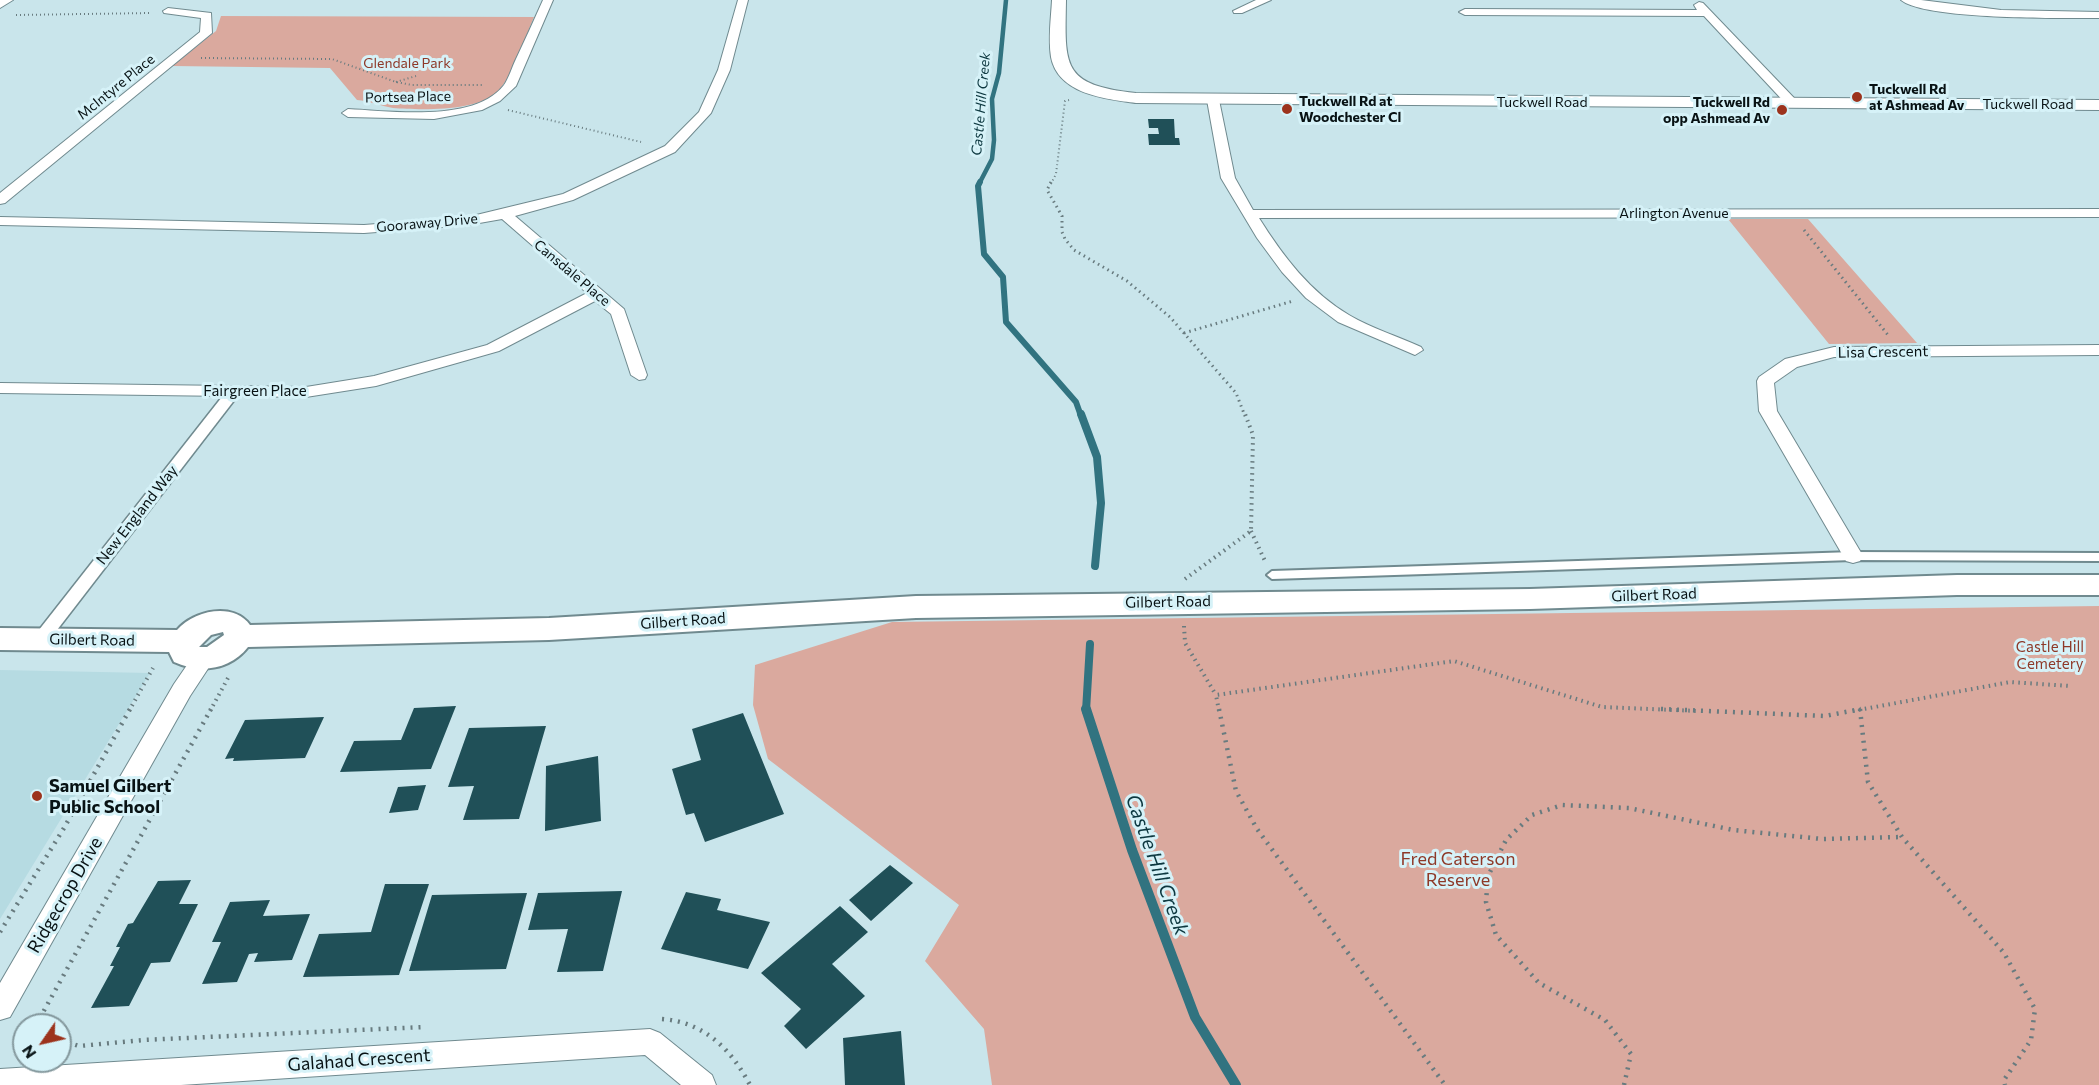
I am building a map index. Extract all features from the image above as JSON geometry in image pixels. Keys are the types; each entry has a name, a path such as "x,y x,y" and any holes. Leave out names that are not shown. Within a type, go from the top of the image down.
{"main road":[{"name":"Gilbert Road","path":"0,639 41,639 194,649 198,628 217,622 233,623 238,627 238,636 549,629 916,607 1530,599 1958,585 2099,585"}],"street":[{"path":"0,5 8,0"},
{"name":"Portsea Place","path":"348,113 437,114 487,105 503,95 510,87 548,0"},
{"name":"Gooraway Drive","path":"0,221 364,229 468,221 505,214 568,197 670,149 705,113 724,70 743,0"},
{"name":"Tuckwell Road","path":"1059,0 1059,60 1065,72 1079,83 1095,91 1147,99 2099,105"},
{"path":"1238,11 1266,0"},
{"path":"1695,0 1792,103"},
{"path":"1905,0 1938,8 1992,14 2099,15"},
{"name":"McIntyre Place","path":"0,200 206,33 207,15 168,11"},
{"path":"1465,12 1706,13"},
{"path":"1213,100 1228,178 1281,261 1311,295 1344,319 1415,350"},
{"name":"Arlington Avenue","path":"1249,214 2099,213"},
{"name":"Cansdale Place","path":"505,214 618,312 639,375"},
{"name":"Fairgreen Place","path":"0,388 306,392 376,381 493,348 598,293"},
{"name":"Lisa Crescent","path":"1853,556 1768,411 1765,381 1791,363 1834,352 2099,350"},
{"name":"New England Way","path":"41,639 234,391"},
{"name":"Ridgecrop Drive","path":"0,1008 182,690 194,649"},
{"name":"Galahad Crescent","path":"0,1083 650,1042 702,1085"}],"lane":[{"path":"1272,575 1853,556 2099,557"}],"path":[{"path":"12,15 140,15 168,11"},
{"path":"174,59 253,57 332,59 396,82 412,85 510,87"},
{"path":"396,82 416,76"},
{"path":"1095,91 1065,101 1056,174 1047,190 1062,216 1062,232 1074,250 1127,281 1170,317 1236,393 1253,435 1251,531 1272,575"},
{"path":"487,105 670,149"},
{"path":"1791,213 1901,352"},
{"path":"1184,333 1311,295"},
{"path":"1184,585 1184,580 1251,531"},
{"path":"1184,620 1185,643 1216,695 1236,792 1257,829 1445,1085"},
{"path":"1216,695 1454,661 1602,707 1825,716 2010,682 2070,686"},
{"path":"0,932 64,828 153,668"},
{"path":"43,1013 230,675"},
{"path":"1860,709 1868,782 1902,837 2004,953 2035,1009 2031,1040 2004,1080 2005,1085"},
{"path":"1624,1085 1631,1054 1605,1020 1539,983 1496,935 1486,902 1488,876 1506,840 1532,815 1563,805 1596,806 1629,808 1733,830 1822,839 1902,837"}],"shaded area":[{"name":"Samuel Gilbert Public School","path":"0,670 150,673 0,919"}],"green space":[{"name":"Glendale Park","path":"221,16 534,17 513,68 497,92 488,99 462,106 417,109 393,108 357,100 330,68 172,66 216,31"},
{"path":"1728,219 1808,219 1917,343 1829,344"},
{"name":"Fred Caterson Reserve","path":"2099,606 2099,1085 992,1085 984,1029 925,961 959,905 768,759 753,705 755,665 892,622"}],"building":[{"path":"1148,119 1174,119 1175,138 1179,138 1180,145 1149,145 1148,134 1159,134 1158,128 1149,128"},
{"path":"456,706 431,769 340,772 354,741 401,740 414,708"},
{"path":"743,713 784,814 705,842 694,813 686,815 672,769 701,760 692,729"},
{"path":"324,717 305,758 233,761 234,758 225,759 245,720"},
{"path":"546,726 519,819 463,820 474,786 448,787 469,728"},
{"path":"598,756 601,821 545,831 546,766"},
{"path":"426,785 418,810 389,813 398,787"},
{"path":"890,865 913,883 871,921 849,900"},
{"path":"191,880 179,904 198,904 170,962 151,963 129,1006 91,1008 114,966 110,966 120,947 116,947 128,924 133,923 158,881"},
{"path":"385,884 429,884 399,975 303,977 319,934 371,932"},
{"path":"622,891 603,971 557,972 568,929 528,930 538,893"},
{"path":"686,892 721,899 717,910 770,922 748,969 661,949"},
{"path":"527,893 506,969 409,971 432,895"},
{"path":"270,900 263,916 310,914 292,960 254,962 258,953 249,954 237,982 202,984 221,942 212,942 230,902"},
{"path":"840,906 868,932 832,964 865,996 806,1049 784,1026 801,1009 761,973"},
{"path":"901,1031 905,1085 845,1085 843,1038"}],"waterway":[{"name":"Castle Hill Creek","path":"979,184 992,159 994,140 992,99 999,73 1006,0"},
{"name":"Castle Hill Creek","path":"979,184 984,254 1003,277 1006,322 1076,402 1081,416"},
{"name":"Castle Hill Creek","path":"1081,414 1097,457 1101,503 1095,566"},
{"name":"Castle Hill Creek","path":"1086,709 1090,644"},
{"name":"Castle Hill Creek","path":"1086,709 1132,850 1195,1017 1236,1085"}],"place":[{"name":"Tuckwell Rd at Ashmead Av","path":"1857,97"},
{"name":"Tuckwell Rd at Woodchester Cl","path":"1287,109"},
{"name":"Tuckwell Rd opp Ashmead Av","path":"1782,110"},
{"name":"Samuel Gilbert Public School","path":"37,796"}],"park label":[{"name":"Castle Hill Cemetery","path":"2050,656"}]}
